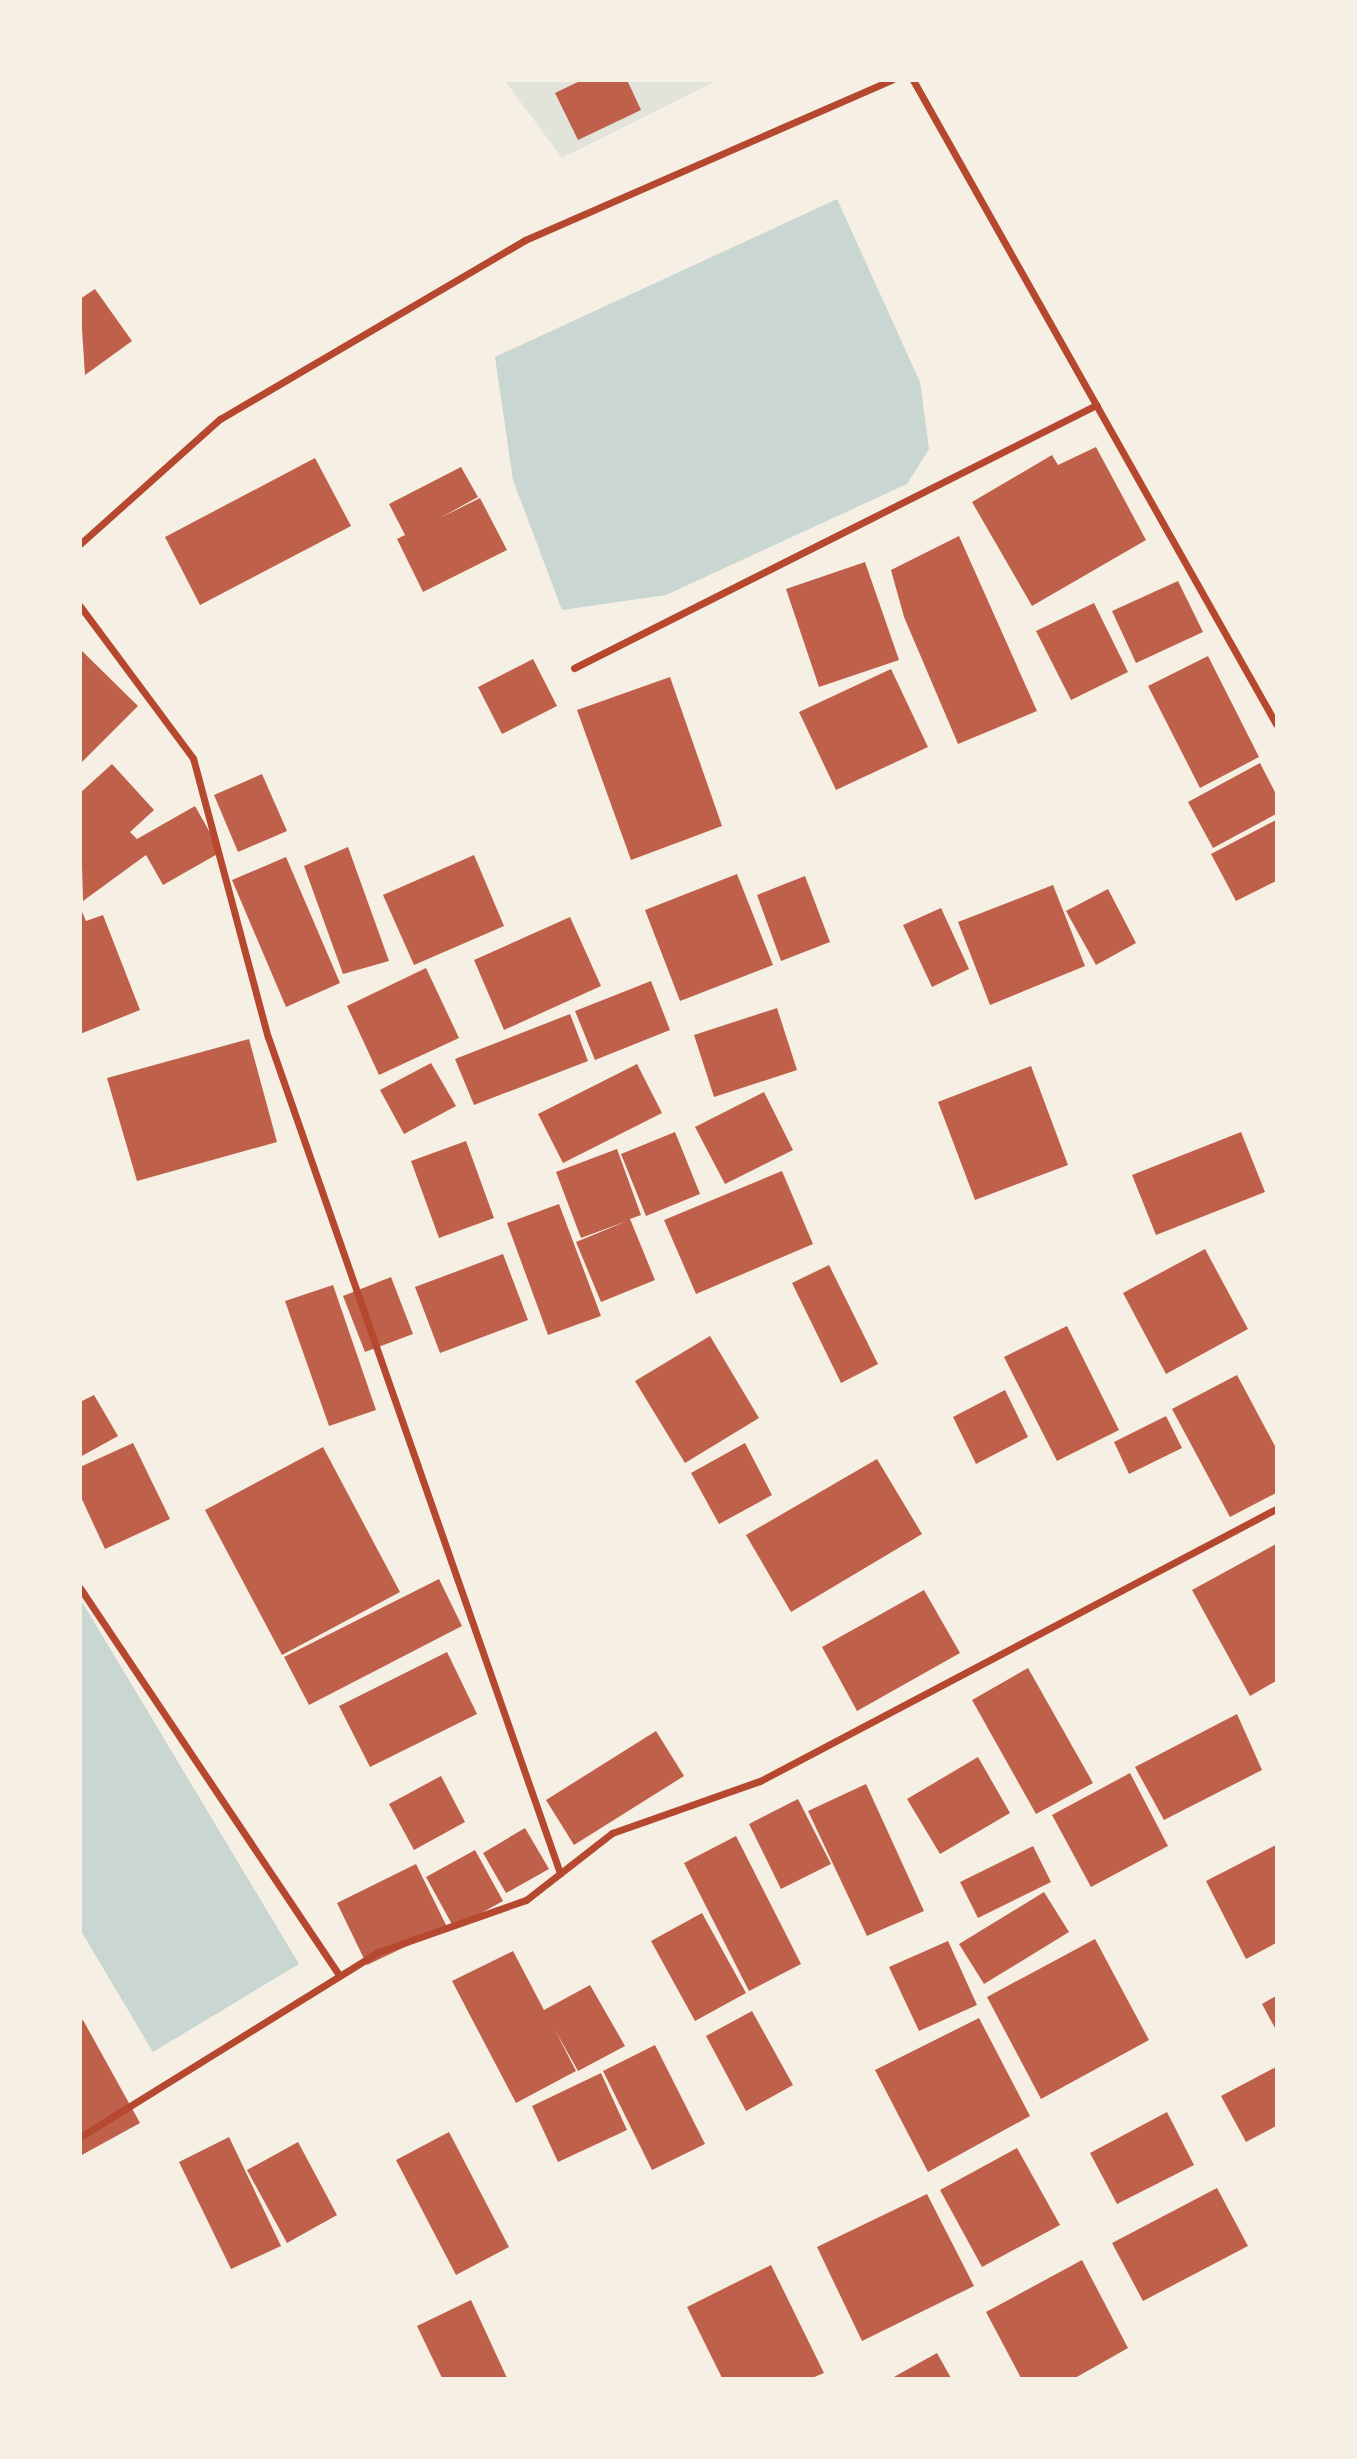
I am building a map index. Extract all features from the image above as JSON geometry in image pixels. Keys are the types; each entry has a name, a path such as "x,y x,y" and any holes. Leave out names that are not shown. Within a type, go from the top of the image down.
{"street":[{"path":"80,544 220,419 525,240 892,80"},
{"path":"914,80 1276,724"},
{"path":"574,668 1096,405"},
{"path":"80,606 193,758 268,1037 560,1873"},
{"path":"80,2137 378,1952 526,1900 612,1833 760,1781 1276,1509"},
{"path":"80,1588 340,1975"}],"shaded area":[{"path":"505,81 716,81 562,158"},
{"path":"837,199 920,382 929,449 907,484 666,595 562,610 513,480 495,357"},
{"path":"81,1600 299,1964 153,2052 81,1931"}],"building":[{"path":"582,80 627,80 641,110 578,140 555,93"},
{"path":"95,289 132,341 85,375 80,299"},
{"path":"1096,447 1146,540 1032,606 972,502 1052,455 1058,465"},
{"path":"315,458 351,526 200,605 165,537"},
{"path":"461,467 478,497 440,518 480,498 507,550 423,592 397,539 405,535 389,504"},
{"path":"959,536 1037,711 958,744 904,617 891,570"},
{"path":"865,562 899,660 819,687 786,589"},
{"path":"1178,581 1203,632 1136,663 1112,611"},
{"path":"1094,603 1128,672 1071,700 1036,631"},
{"path":"80,649 138,706 80,764"},
{"path":"1208,656 1259,757 1200,788 1148,686"},
{"path":"533,659 557,706 502,734 478,687"},
{"path":"891,669 928,747 836,790 799,712"},
{"path":"670,677 722,826 631,860 577,710"},
{"path":"1260,763 1276,794 1276,814 1213,848 1188,802"},
{"path":"112,764 154,810 130,832 137,839 195,806 221,852 163,885 146,855 83,901 80,793"},
{"path":"262,774 287,831 238,852 214,795"},
{"path":"1276,820 1276,881 1236,901 1211,854"},
{"path":"348,847 389,961 343,974 304,866"},
{"path":"474,855 504,926 414,965 383,895"},
{"path":"286,857 340,983 286,1007 232,880"},
{"path":"737,874 773,965 680,1001 645,910"},
{"path":"805,876 830,942 781,961 757,895"},
{"path":"1053,885 1085,966 990,1005 958,922"},
{"path":"1108,889 1136,943 1096,965 1066,911"},
{"path":"80,907 86,921 103,915 140,1010 80,1034"},
{"path":"941,908 969,969 932,987 903,925"},
{"path":"570,917 601,986 504,1030 474,960"},
{"path":"426,968 459,1038 379,1075 347,1006"},
{"path":"651,981 670,1030 595,1060 575,1011"},
{"path":"777,1008 797,1070 714,1097 694,1035"},
{"path":"570,1014 588,1061 474,1105 455,1059"},
{"path":"249,1039 277,1142 137,1181 107,1078"},
{"path":"431,1063 456,1106 404,1134 380,1090"},
{"path":"637,1064 662,1113 563,1163 538,1114"},
{"path":"1031,1066 1068,1165 975,1200 938,1102"},
{"path":"764,1092 793,1150 725,1184 695,1127"},
{"path":"675,1132 700,1194 646,1216 621,1154"},
{"path":"1241,1132 1265,1192 1156,1235 1132,1175"},
{"path":"466,1141 494,1218 439,1238 411,1161"},
{"path":"617,1149 641,1215 630,1219 655,1280 601,1302 576,1242 627,1221 581,1238 556,1172"},
{"path":"782,1171 813,1244 696,1294 664,1220"},
{"path":"559,1204 601,1316 548,1335 507,1223"},
{"path":"1205,1249 1248,1329 1166,1374 1123,1293"},
{"path":"503,1254 528,1320 440,1353 415,1287"},
{"path":"829,1265 878,1364 841,1383 792,1283"},
{"path":"391,1277 413,1334 365,1352 343,1296"},
{"path":"333,1285 376,1410 329,1426 285,1301"},
{"path":"1067,1326 1119,1430 1057,1461 1004,1357"},
{"path":"710,1336 759,1418 685,1463 635,1381"},
{"path":"1237,1375 1276,1448 1276,1493 1230,1517 1172,1409"},
{"path":"1005,1390 1028,1437 976,1464 953,1417"},
{"path":"94,1395 118,1436 80,1457 80,1402"},
{"path":"1166,1416 1182,1448 1129,1474 1114,1442"},
{"path":"133,1443 170,1519 105,1549 80,1495 80,1467"},
{"path":"745,1443 772,1495 719,1524 691,1473"},
{"path":"323,1447 400,1592 282,1655 205,1510"},
{"path":"877,1459 922,1534 791,1612 746,1535"},
{"path":"1276,1544 1276,1681 1250,1696 1192,1590"},
{"path":"439,1579 462,1626 309,1705 284,1657"},
{"path":"924,1590 960,1653 857,1711 822,1647"},
{"path":"447,1652 477,1714 370,1767 339,1706"},
{"path":"1028,1668 1093,1783 1036,1814 972,1700"},
{"path":"1237,1714 1262,1770 1164,1820 1135,1767"},
{"path":"656,1731 684,1776 574,1845 546,1800"},
{"path":"978,1757 1010,1813 940,1854 907,1799"},
{"path":"1130,1773 1168,1846 1091,1887 1052,1815"},
{"path":"441,1776 465,1822 414,1850 389,1804"},
{"path":"866,1784 924,1911 867,1936 808,1811"},
{"path":"798,1799 831,1864 781,1889 749,1824"},
{"path":"525,1828 549,1869 506,1893 483,1853"},
{"path":"736,1836 801,1964 749,1991 684,1863"},
{"path":"1276,1845 1276,1943 1246,1959 1206,1881"},
{"path":"1033,1846 1051,1882 978,1918 960,1882"},
{"path":"475,1850 503,1901 454,1928 426,1877"},
{"path":"416,1864 447,1927 367,1965 337,1903"},
{"path":"1044,1892 1069,1932 984,1984 959,1944"},
{"path":"702,1913 746,1993 695,2021 651,1941"},
{"path":"1095,1939 1149,2040 1041,2099 987,1997"},
{"path":"948,1941 977,2005 919,2031 889,1967"},
{"path":"513,1951 544,2010 590,1985 625,2046 578,2071 555,2030 576,2071 516,2103 452,1981"},
{"path":"1276,1996 1276,2030 1262,2004"},
{"path":"752,2011 793,2085 746,2111 706,2036"},
{"path":"979,2018 1030,2116 928,2172 875,2070"},
{"path":"83,2020 140,2123 80,2156 80,2022"},
{"path":"655,2045 705,2144 652,2170 603,2071"},
{"path":"1276,2067 1276,2126 1246,2142 1221,2096"},
{"path":"601,2073 627,2130 558,2162 532,2106"},
{"path":"1167,2112 1194,2165 1117,2204 1090,2153"},
{"path":"449,2132 509,2247 456,2275 396,2160"},
{"path":"229,2137 281,2246 231,2269 179,2162"},
{"path":"298,2142 337,2215 287,2243 247,2170"},
{"path":"1017,2148 1060,2225 982,2267 940,2190"},
{"path":"1217,2188 1248,2246 1143,2301 1112,2243"},
{"path":"927,2194 974,2286 862,2341 817,2247"},
{"path":"1082,2260 1128,2348 1075,2378 1021,2378 986,2312"},
{"path":"771,2265 824,2373 812,2378 722,2378 687,2307"},
{"path":"471,2300 507,2378 442,2378 417,2326"},
{"path":"937,2353 951,2378 892,2378"}]}
